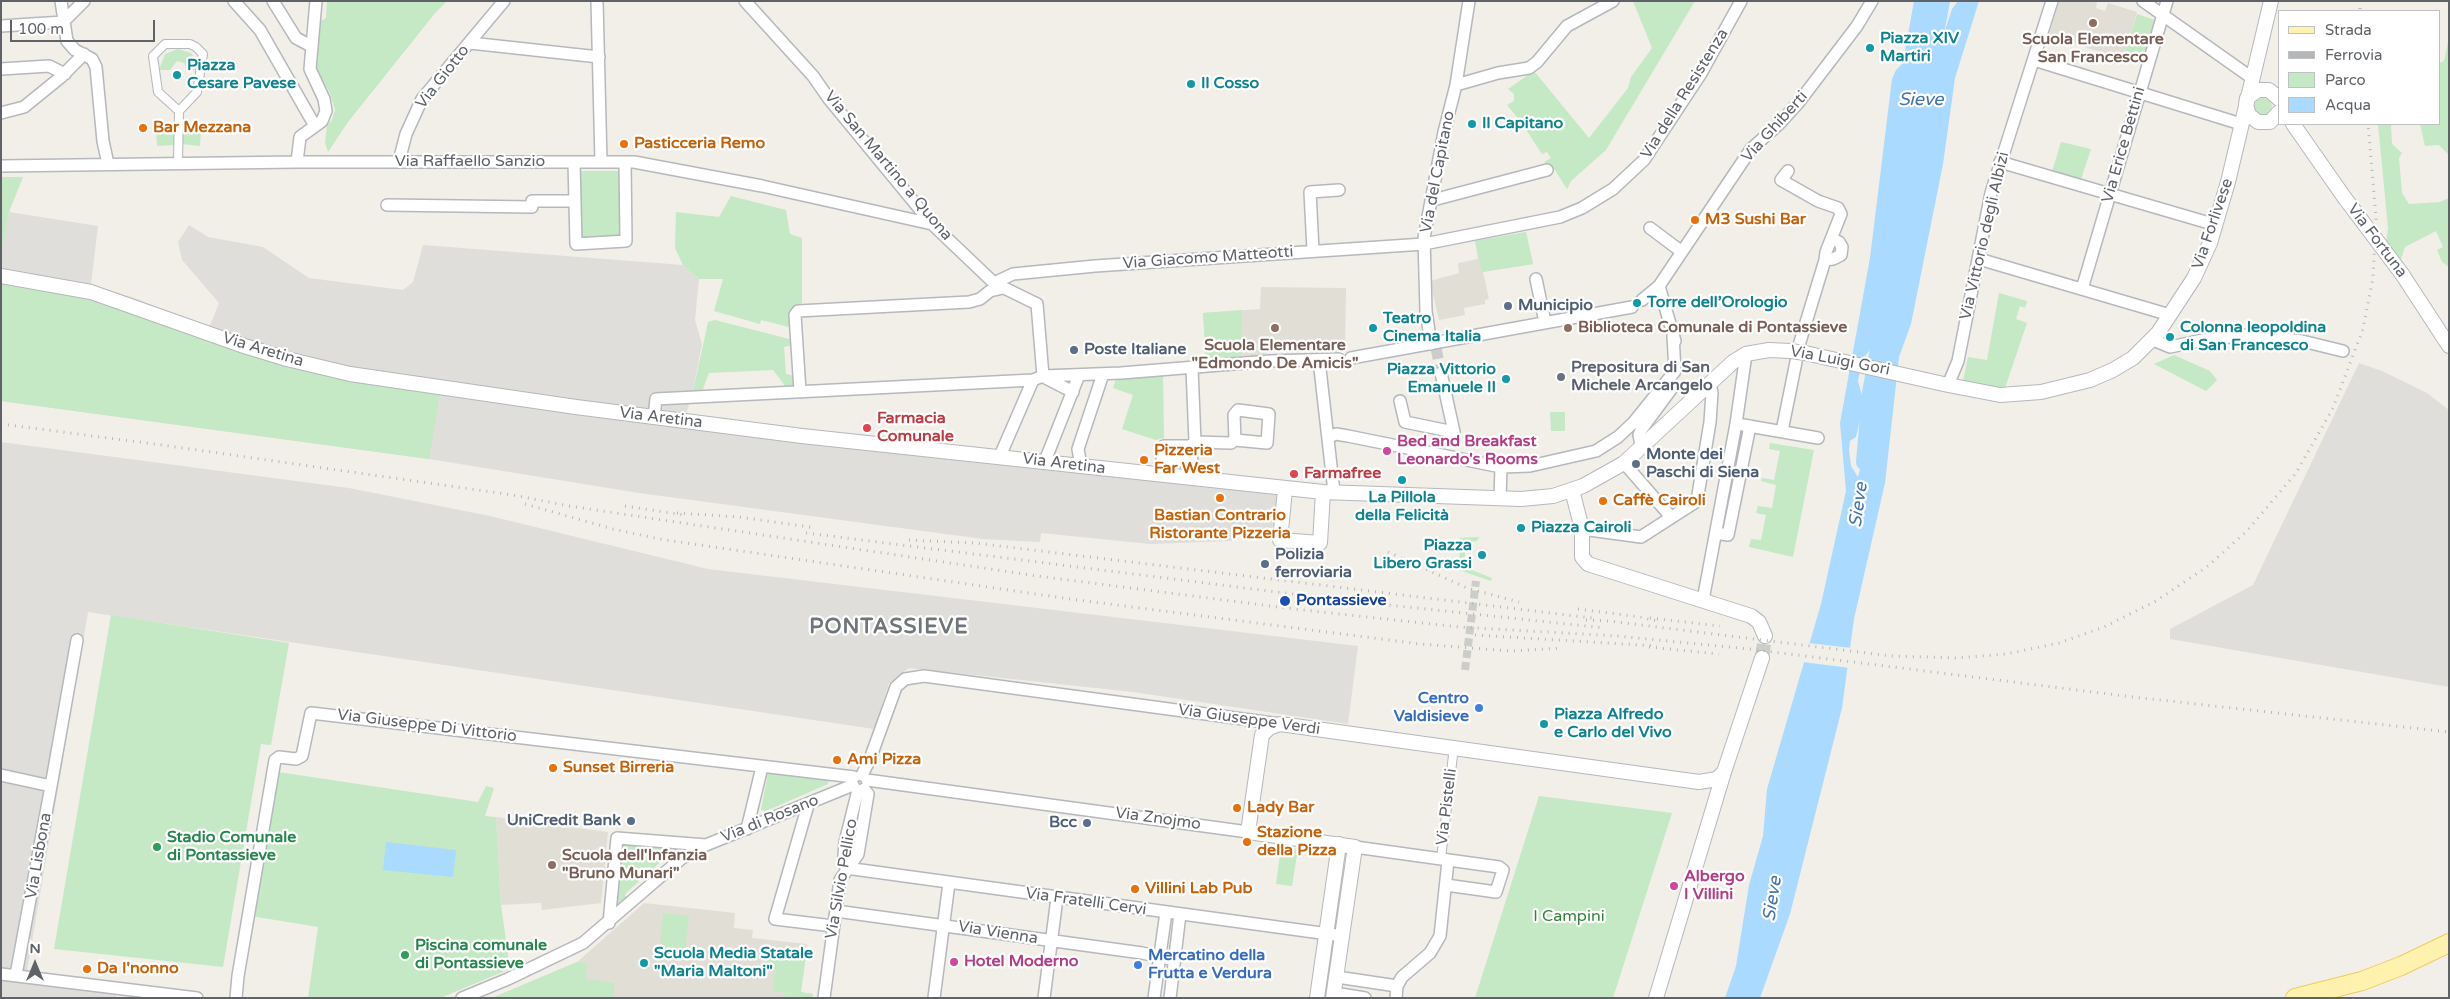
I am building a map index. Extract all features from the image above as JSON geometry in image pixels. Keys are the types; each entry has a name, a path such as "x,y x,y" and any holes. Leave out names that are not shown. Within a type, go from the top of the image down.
{"main road":[{"path":"2295,998 2362,981 2401,966 2449,943"}],"street":[{"path":"61,1 68,44 92,59 96,67 103,141 108,164"},
{"path":"1,26 63,22 84,1"},
{"path":"234,1 260,30 315,126"},
{"path":"273,1 296,38 311,46"},
{"name":"Via Giotto","path":"399,161 406,134 422,99 504,1"},
{"path":"597,1 601,162"},
{"name":"Via San Martino a Quona","path":"745,1 814,76 829,99 932,224 998,286 1037,304 1038,378"},
{"name":"Via del Capitano","path":"1434,345 1426,311 1424,244 1444,132 1456,85 1469,1"},
{"path":"1456,85 1529,68 1537,62 1567,26 1613,1"},
{"name":"Via della Resistenza","path":"1424,244 1560,217 1582,208 1613,189 1632,174 1648,154 1700,75 1741,1"},
{"name":"Via Ghiberti","path":"1642,300 1659,286 1751,149 1779,124 1799,102 1857,26 1872,1"},
{"name":"Via Vittorio degli Albizi","path":"1944,384 1958,361 1991,193 2052,1"},
{"path":"2143,1 2274,95"},
{"name":"Via Erice Bettini","path":"2082,290 2167,1"},
{"name":"Via Forlivese","path":"2152,340 2194,278 2216,225 2235,155 2271,1"},
{"path":"297,162 300,137 324,119 326,109 324,99 311,74 313,3"},
{"path":"470,43 599,58"},
{"path":"178,163 179,111 197,92 203,54 196,46 190,44 165,44 153,56 158,92 179,111"},
{"name":"Via Forlivese","path":"2260,46 2261,70 2274,95"},
{"path":"1,114 24,107 65,74 84,54"},
{"path":"2034,60 2241,124"},
{"path":"1,69 47,66 65,74"},
{"path":"2246,105 2252,93 2258,90 2274,95"},
{"name":"Via Forlivese","path":"2246,105 2249,115 2271,120"},
{"name":"Via Forlivese","path":"2235,155 2250,128 2271,120"},
{"name":"Via Fortuna","path":"2286,125 2303,138"},
{"name":"Via Fortuna","path":"2294,125 2344,197 2402,274 2449,346"},
{"name":"Via Raffaello Sanzio","path":"1,166 399,161 634,162 762,186 932,224"},
{"path":"574,162 576,244 626,242 625,162"},
{"path":"2000,162 2216,225"},
{"path":"1432,200 1547,170"},
{"path":"1782,431 1800,342 1825,260 1841,255 1842,247 1839,242 1832,239 1841,214 1838,208 1811,198 1781,180 1788,171"},
{"path":"1313,250 1310,192 1339,190"},
{"path":"387,205 532,206 532,201 575,201"},
{"path":"1650,228 1682,252"},
{"name":"Via Giacomo Matteotti","path":"800,391 795,315 798,311 969,302 998,286 1013,274 1022,273 1313,250 1424,244"},
{"path":"1979,259 2170,315"},
{"name":"Via Aretina","path":"1,276 91,292 241,345 287,359 350,374 520,399 802,436 1045,461 1285,490 1500,499"},
{"path":"1536,279 1545,322"},
{"path":"1641,445 1638,435 1682,371 1679,353 1659,286"},
{"path":"654,416 656,399 1038,378 1270,361 1345,358 1434,345 1545,322 1632,307"},
{"path":"2152,340 2170,347 2203,340 2247,335 2302,341 2343,351"},
{"path":"1329,437 1336,434 1348,436 1500,467 1530,466 1596,452 1618,437 1634,422 1675,371 1673,336"},
{"name":"Via Luigi Gori","path":"1500,499 1550,497 1583,486 1624,463 1641,445 1733,362 1746,354 1769,350 1798,352 1840,359 1944,384 2000,394 2041,392 2090,380 2113,370 2133,358 2152,340"},
{"path":"1703,600 1736,424 1746,354"},
{"path":"1285,490 1280,540 1320,543 1329,492 1329,437 1319,360"},
{"path":"1192,368 1193,444 1231,443 1235,440"},
{"path":"1400,401 1405,422 1454,432 1441,373"},
{"path":"1082,466 1078,449 1103,374"},
{"path":"1045,461 1079,375"},
{"path":"1038,378 1073,392"},
{"path":"1000,456 1038,378"},
{"path":"1582,529 1641,537 1697,501 1710,422 1712,393 1710,384"},
{"path":"1736,424 1818,438"},
{"path":"1716,533 1728,535 1750,426"},
{"path":"1624,463 1671,517"},
{"path":"1500,467 1500,499"},
{"path":"1572,490 1582,529 1582,557 1588,564 1751,616 1760,622 1765,636"},
{"path":"1685,595 1706,584"},
{"name":"Via Lisbona","path":"16,975 77,640"},
{"path":"1656,998 1724,772 1762,658"},
{"name":"Via Giuseppe Verdi","path":"860,783 874,750 896,687 905,679 924,676 1699,782 1717,779 1724,772"},
{"name":"Via Giuseppe Di Vittorio","path":"236,998 239,968 275,760 279,757 296,759 302,756 311,713 762,767 860,783"},
{"path":"1248,832 1262,736 1260,727 1254,721"},
{"path":"1262,736 1269,728 1280,724"},
{"name":"Via Pistelli","path":"1445,860 1453,755"},
{"path":"746,828 762,767"},
{"path":"1,775 51,786"},
{"path":"1699,782 1708,790 1711,799 1711,815"},
{"name":"Via di Rosano","path":"462,998 561,955 583,943 609,923 682,858 706,844 860,783"},
{"name":"Via Znojmo","path":"860,783 1339,844 1499,867 1504,870 1496,892 1446,884"},
{"name":"Via Silvio Pellico","path":"824,998 840,880 846,868 844,856 845,842 860,783"},
{"path":"808,805 775,919 833,926"},
{"path":"609,923 618,838 706,844"},
{"path":"1317,998 1339,844"},
{"path":"1356,847 1334,996 1365,998"},
{"path":"1396,998 1397,986 1402,977 1430,953 1440,936 1446,884 1445,860"},
{"name":"Via Fratelli Cervi","path":"846,868 1343,936"},
{"path":"935,994 949,883"},
{"path":"1044,998 1057,898"},
{"name":"Via Vienna","path":"836,911 1142,953 1175,960"},
{"path":"1154,998 1166,912"},
{"path":"1170,998 1180,914"},
{"path":"1,974 197,998"},
{"path":"1337,977 1397,986"}],"shaded area":[{"name":"Scuola Elementare San Francesco","path":"2059,1 2091,1 2097,3 2096,8 2105,11 2108,3 2137,12 2123,60 2049,35"},
{"path":"9,212 98,226 91,284 137,299 209,328 219,303 182,260 178,242 189,225 208,237 263,247 309,278 403,290 413,282 423,245 683,265 699,279 695,320 702,344 692,396 682,425 1277,495 1272,538 1233,533 1232,541 1150,544 1041,533 1040,542 983,539 639,493 429,459 1,401 1,255"},
{"path":"1526,232 1533,264 1483,272 1489,299 1485,300 1485,304 1464,308 1465,315 1439,320 1430,281 1459,273 1458,263 1478,259 1475,241"},
{"name":"Scuola Elementare \"Edmondo De Amicis\"","path":"1261,287 1346,288 1345,351 1330,352 1311,344 1290,343 1262,355 1206,359 1203,313 1260,309"},
{"path":"2359,363 2382,371 2427,393 2449,410 2449,687 2170,639 2170,629 2253,585"},
{"path":"1,442 349,488 490,516 708,569 1358,646 1348,724 1133,692 909,668 889,683 874,729 88,612 25,983 117,995 115,998 1,998"},
{"name":"Scuola dell'Infanzia \"Bruno Munari\"","path":"496,817 608,832 601,903 542,910 541,903 501,905"},
{"path":"644,903 735,913 734,928 753,930 752,938 807,944 801,992 813,994 812,998 492,998 577,962"}],"green space":[{"path":"327,1 447,1 436,12 348,122 328,152 325,142 327,126 332,120 335,110 330,93 317,71 321,21 326,18"},
{"path":"1633,1 1695,1 1606,150 1571,181 1567,189 1555,170 1544,162 1551,158 1547,152 1542,154 1521,122 1507,105 1514,101 1514,94 1508,89 1534,71 1589,138 1628,88 1631,77 1652,48"},
{"path":"2137,14 2155,20 2143,62 2124,55"},
{"path":"2449,37 2449,155 2439,145 2425,146 2420,125 2440,125 2440,63 2444,61"},
{"path":"178,49 191,53 195,58 198,70 187,70 184,63 177,61 170,70 159,70 165,54"},
{"path":"2263,98 2271,103 2272,107 2267,115 2263,116 2255,111 2254,107 2259,99"},
{"path":"2378,125 2391,125 2392,144 2402,153 2399,158 2402,193 2409,204 2440,202 2449,198 2449,267 2442,262 2437,250 2443,247 2436,231 2405,247 2400,262 2386,242 2388,228"},
{"path":"183,128 201,131 200,146 182,144"},
{"path":"174,129 175,145 157,146 156,130"},
{"path":"2061,142 2091,149 2081,179 2052,172"},
{"path":"579,171 621,171 621,239 579,238"},
{"path":"1,177 23,177 9,212 1,255"},
{"path":"731,196 786,210 790,234 802,238 802,303 792,308 793,328 761,320 760,324 714,311 723,279 699,279 683,265 675,248 676,212 719,217"},
{"path":"1526,232 1533,264 1482,272 1475,241"},
{"path":"1,282 89,296 229,345 440,393 429,459 1,401"},
{"path":"1999,293 2027,301 2025,308 2020,306 2016,319 2027,323 2005,388 1963,381 1968,357 1987,360"},
{"path":"1242,310 1241,357 1206,359 1203,313"},
{"path":"715,320 793,340 793,345 784,347 786,374 795,376 795,385 786,387 773,370 709,373 700,397 692,396 708,322"},
{"path":"2174,355 2210,371 2217,380 2206,391 2154,364"},
{"path":"1163,374 1164,438 1156,440 1122,429 1133,395 1113,388 1116,378"},
{"path":"1550,412 1565,412 1565,431 1551,431"},
{"path":"1770,443 1814,450 1793,557 1749,547 1751,539 1761,540 1766,515 1756,513 1758,506 1772,508 1776,485 1761,481 1762,478 1774,480 1780,451 1769,449"},
{"path":"1479,537 1477,541 1466,542 1464,567 1492,578 1491,581 1459,570 1460,538"},
{"name":"Stadio Comunale di Pontassieve","path":"111,615 289,643 271,745 261,744 223,967 54,949"},
{"path":"278,772 478,802 486,786 494,788 485,816 496,817 501,905 510,969 440,998 308,998 318,927 251,916"},
{"path":"768,773 829,780 828,784 766,811 761,810"},
{"name":"I Campini","path":"1539,796 1672,813 1613,998 1475,998"},
{"path":"622,842 685,849 675,857 666,857 626,893 625,896 631,898 616,910"},
{"path":"1281,847 1298,849 1292,886 1276,884"},
{"path":"663,913 689,916 684,960 659,957"},
{"path":"767,951 806,955 801,992 813,994 812,998 784,998 785,993 773,991 775,972 765,971"},
{"path":"577,962 587,964 586,979 615,983 613,998 492,998"}],"water":[{"name":"Sieve","path":"1914,1 1936,1 1929,19 1926,38 1928,64 1935,61 1952,9 1958,1 1979,1 1955,78 1943,164 1911,324 1899,357 1885,483 1854,619 1842,708 1790,914 1760,998 1725,998 1736,966 1749,885 1763,836 1767,789 1821,604 1846,491 1840,423 1870,258 1892,79 1896,70 1903,63","holes":["1877,341 1879,358 1874,360 1878,404 1869,423 1868,438 1863,443 1862,462 1858,477 1851,466 1849,450 1850,441 1856,437 1864,403 1858,381 1862,360"]},
{"path":"386,842 456,850 453,877 383,870"}],"pier":[{"path":"1808,643 1852,648 1850,668 1803,662"}],"waterway":[{"name":"Sieve","path":"1925,87 1941,1"},
{"name":"Sieve","path":"1865,462 1871,393 1882,332"}],"tunnel":[{"path":"1436,348 1441,373"},
{"path":"1465,670 1476,581"},
{"path":"1762,658 1765,636"}],"railway":[{"path":"2360,1 2360,10"},
{"path":"1586,620 1609,621 1891,656 1957,658 2006,654 2059,643 2104,627 2156,601 2208,566 2247,531 2296,473 2333,408 2363,329 2373,278 2376,217 2368,125"},
{"path":"1,424 513,495 569,506 1037,576 1294,609 1459,627 1617,636 1749,649 2133,697 2449,732"},
{"path":"525,504 613,529 659,539 1070,599 1420,644 1510,651 1563,648"},
{"path":"625,506 684,515"},
{"path":"677,513 739,517 816,528"},
{"path":"806,533 1341,600 1605,628"},
{"path":"909,540 975,543 1592,618"},
{"path":"1388,552 1467,588 1519,602"},
{"path":"1578,609 1657,621"},
{"path":"1650,618 1720,626"},
{"path":"1475,635 1657,646"},
{"path":"1649,647 1719,654"}],"place":[{"name":"Scuola Elementare San Francesco","path":"2093,23"},
{"name":"Piazza XIV Martiri","path":"1870,48"},
{"name":"Piazza Cesare Pavese","path":"177,75"},
{"name":"Il Cosso","path":"1191,84"},
{"name":"Il Capitano","path":"1472,124"},
{"name":"Bar Mezzana","path":"143,128"},
{"name":"Pasticceria Remo","path":"624,144"},
{"name":"M3 Sushi Bar","path":"1695,220"},
{"name":"Torre dell’Orologio","path":"1637,303"},
{"name":"Municipio","path":"1508,306"},
{"name":"Scuola Elementare \"Edmondo De Amicis\"","path":"1275,328"},
{"name":"Teatro Cinema Italia","path":"1373,328"},
{"name":"Biblioteca Comunale di Pontassieve","path":"1568,328"},
{"name":"Colonna leopoldina di San Francesco","path":"2170,337"},
{"name":"Poste Italiane","path":"1074,350"},
{"name":"Prepositura di San Michele Arcangelo","path":"1561,377"},
{"name":"Piazza Vittorio Emanuele II","path":"1506,379"},
{"name":"Farmacia Comunale","path":"867,428"},
{"name":"Bed and Breakfast Leonardo's Rooms","path":"1387,451"},
{"name":"Pizzeria Far West","path":"1144,460"},
{"name":"Monte dei Paschi di Siena","path":"1636,464"},
{"name":"Farmafree","path":"1294,474"},
{"name":"La Pillola della Felicità","path":"1402,480"},
{"name":"Bastian Contrario Ristorante Pizzeria","path":"1220,498"},
{"name":"Caffè Cairoli","path":"1603,501"},
{"name":"Piazza Cairoli","path":"1521,528"},
{"name":"Piazza Libero Grassi","path":"1482,555"},
{"name":"Polizia ferroviaria","path":"1265,564"},
{"name":"Pontassieve","path":"1285,601"},
{"name":"Centro Valdisieve","path":"1479,708"},
{"name":"Piazza Alfredo e Carlo del Vivo","path":"1544,724"},
{"name":"Ami Pizza","path":"837,760"},
{"name":"Sunset Birreria","path":"553,768"},
{"name":"Lady Bar","path":"1237,808"},
{"name":"UniCredit Bank","path":"631,821"},
{"name":"Bcc","path":"1087,823"},
{"name":"Stazione della Pizza","path":"1247,842"},
{"name":"Stadio Comunale di Pontassieve","path":"157,847"},
{"name":"Scuola dell'Infanzia \"Bruno Munari\"","path":"552,865"},
{"name":"Albergo I Villini","path":"1674,886"},
{"name":"Villini Lab Pub","path":"1135,889"},
{"name":"Piscina comunale di Pontassieve","path":"405,955"},
{"name":"Hotel Moderno","path":"954,962"},
{"name":"Scuola Media Statale \"Maria Maltoni\"","path":"644,963"},
{"name":"Mercatino della Frutta e Verdura","path":"1138,965"},
{"name":"Da I'nonno","path":"87,969"}],"district":[{"name":"PONTASSIEVE","path":"889,627"}]}
